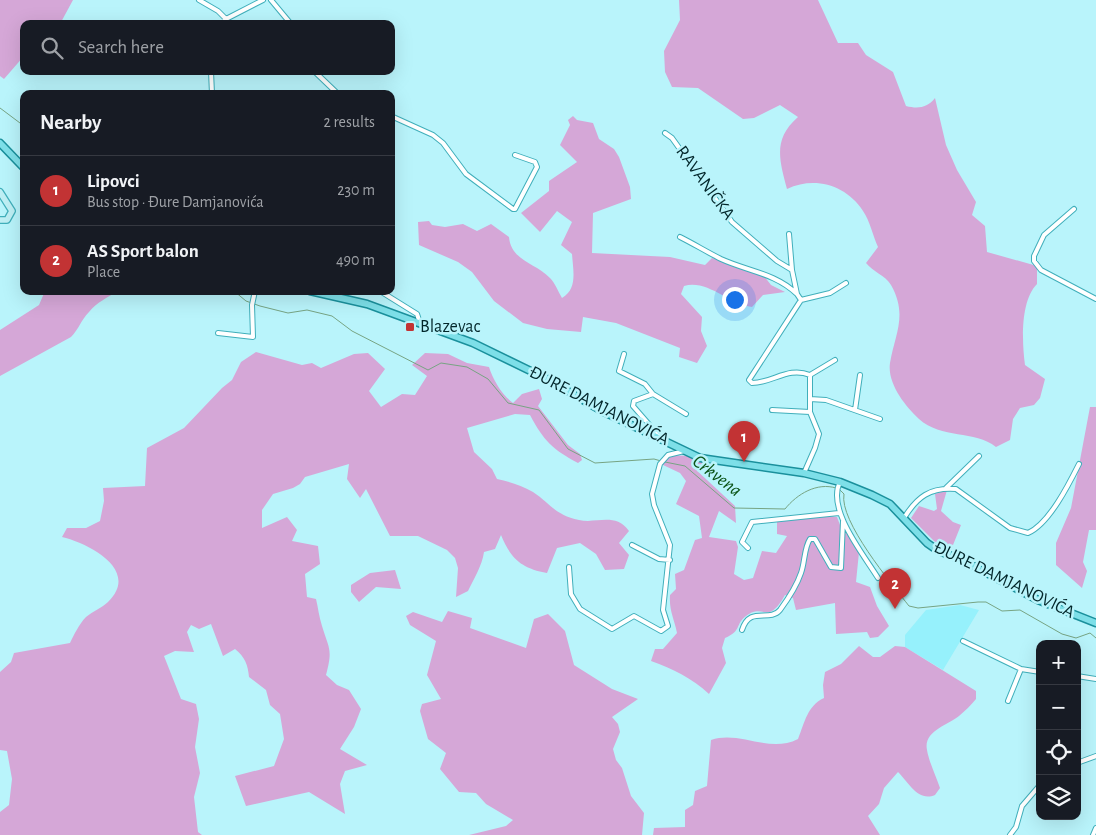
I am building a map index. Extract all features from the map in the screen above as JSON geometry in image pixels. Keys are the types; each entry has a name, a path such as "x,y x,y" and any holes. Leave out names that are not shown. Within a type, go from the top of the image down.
{"main road":[{"path":"0,143 20,164"},
{"name":"ĐURE DAMJANOVIĆA","path":"328,295 367,304 461,338 516,363 604,412 660,437 684,451 712,460 804,473 890,504 927,543 937,550 964,561 1038,600 1096,624"}],"street":[{"path":"199,0 218,11 226,19 263,0"},
{"path":"271,0 288,20"},
{"path":"211,75 212,90"},
{"path":"318,75 334,90"},
{"path":"395,118 433,135 443,143 466,174 513,209 515,209 537,167 535,162 515,154"},
{"name":"RAVANIČKA","path":"665,133 678,146 732,222 777,261 792,270"},
{"path":"0,153 7,152"},
{"path":"0,192 12,210 7,220 0,220"},
{"path":"1074,209 1044,235 1034,256 1034,261 1041,270 1096,299"},
{"path":"789,234 792,270 797,294"},
{"path":"680,237 721,259 786,283 801,300"},
{"path":"810,375 799,371 765,381 752,382 749,380 801,300 830,293 846,283"},
{"path":"218,334 253,337 254,295"},
{"path":"387,295 418,314 420,323"},
{"path":"624,354 619,371 645,384 653,394 686,414"},
{"path":"810,375 835,360"},
{"path":"804,473 816,448 819,434 810,412 810,375"},
{"path":"855,410 860,375"},
{"path":"653,394 636,400 633,404 660,437"},
{"path":"810,398 826,400 880,419"},
{"path":"772,410 810,412"},
{"path":"569,566 571,594 580,609 609,628 615,628 634,616 661,631 668,626 663,610 670,560 668,537 654,505 652,494 663,459 668,454 684,451"},
{"path":"946,488 979,456"},
{"path":"904,518 919,497 946,488 956,489 1010,528 1028,533 1034,530 1049,513 1078,464"},
{"path":"838,486 839,513 842,521 878,578"},
{"path":"748,548 742,542 752,522 839,513"},
{"path":"742,630 744,622 756,615 773,615 779,610 799,580 810,539 815,539 831,567 841,568 842,521"},
{"path":"632,545 660,559 670,560"},
{"path":"963,641 1020,669 1036,671"},
{"path":"1008,701 1020,669"},
{"path":"1081,677 1096,679"},
{"path":"1081,762 1096,756"},
{"path":"1010,835 1016,827 1022,806 1036,790"},
{"path":"1092,835 1096,828"}],"shaded area":[{"path":"0,0 73,0 62,20 20,20 20,61 4,79 0,76"},
{"path":"679,0 818,0 838,43 858,43 866,55 893,72 906,106 922,107 929,104 935,98 946,145 957,170 976,202 972,215 985,226 987,252 1037,266 1037,284 1031,291 1025,311 1024,356 1025,365 1045,379 1040,398 1034,405 1020,408 1013,419 1010,440 996,447 978,438 937,429 919,419 908,408 894,386 890,371 890,363 899,324 899,306 891,285 866,263 878,247 865,215 856,202 848,195 829,185 808,183 787,189 780,159 781,142 790,125 798,117 780,105 754,118 743,119 698,88 672,87 665,72 664,51 680,20"},
{"path":"573,116 577,120 593,123 599,139 614,149 619,157 630,187 631,199 593,213 592,253 670,257 705,265 712,258 764,276 771,285 785,292 763,295 752,307 743,305 701,286 684,286 681,294 702,317 701,331 707,346 697,363 679,357 680,348 616,323 583,317 581,332 547,329 523,323 494,301 472,272 458,262 419,245 418,222 429,221 432,225 445,227 463,224 477,231 491,224 509,237 514,251 519,257 550,278 562,298 567,294 573,279 572,254 561,245 572,222 557,211 540,232 521,213 549,191 549,181 577,162 560,145 570,125 568,120"},
{"path":"43,295 111,295 92,309 71,337 0,376 0,330 39,305"},
{"path":"256,352 302,365 312,363 321,368 354,354 368,353 385,369 369,391 381,407 402,394 415,395 427,376 412,365 425,353 448,354 467,363 489,367 498,387 513,403 522,394 539,389 542,399 538,406 568,445 580,454 582,460 578,463 555,449 544,438 530,415 515,414 467,428 474,452 492,469 497,479 533,492 564,515 586,521 612,520 624,525 629,531 619,543 629,555 624,569 605,570 596,554 580,543 557,548 547,573 538,571 518,561 509,550 501,535 495,549 484,552 480,567 468,591 456,597 458,568 455,558 447,550 418,536 390,536 366,489 360,498 347,479 349,464 305,477 300,484 293,488 273,494 262,510 262,528 287,517 297,530 292,541 318,546 320,564 305,574 307,597 316,599 329,649 330,654 326,675 337,685 349,690 361,709 354,727 340,749 367,765 345,771 340,784 345,814 309,792 246,806 235,776 274,766 284,739 280,714 270,705 266,690 249,677 248,669 241,655 235,649 223,656 211,624 199,629 191,625 187,632 194,652 175,651 164,656 181,699 196,704 199,719 195,747 200,773 194,797 198,832 202,835 0,835 0,812 9,805 12,779 7,751 0,750 0,672 11,662 14,653 70,643 83,620 108,602 117,590 118,579 115,569 107,560 85,545 62,537 67,528 86,528 100,521 104,501 103,488 145,486 147,448 184,428 232,380 241,362"},
{"path":"1090,407 1096,407 1096,530 1089,530 1083,562 1087,571 1082,588 1056,565 1056,543 1071,508"},
{"path":"671,455 688,456 713,464 711,467 693,467 735,506 736,523 719,511 709,537 736,541 738,547 734,574 744,580 753,578 762,551 776,553 787,536 777,534 777,522 817,515 837,517 840,525 845,527 859,552 856,582 870,587 877,606 889,626 878,637 870,638 867,632 836,634 835,603 796,610 793,598 785,595 774,610 769,612 752,612 740,622 734,633 725,638 722,648 726,663 709,694 682,674 651,661 655,649 663,649 677,633 670,601 670,595 676,589 675,574 684,570 695,540 702,538 699,516 676,504 686,481 680,473 661,464"},
{"path":"947,490 941,511 953,522 961,525 951,550 934,541 911,518 919,506 934,511 937,509 935,494"},
{"path":"395,570 401,589 376,587 359,602 351,592 351,585 370,573"},
{"path":"960,605 979,610 943,670 905,647 905,635 926,610"},
{"path":"448,611 472,618 470,628 526,648 534,619 548,614 565,631 574,665 612,689 638,699 612,717 618,724 620,732 613,749 616,760 622,768 631,796 644,813 642,835 469,835 506,826 513,820 486,804 476,793 459,792 440,769 446,753 428,739 420,711 422,704 441,699 427,675 436,641 410,625 406,616 413,612 442,622"},
{"path":"859,646 873,657 880,657 895,646 905,647 976,691 976,699 968,708 932,733 927,743 928,755 940,788 935,795 924,796 919,794 898,772 884,788 879,804 868,816 880,835 653,835 654,828 685,827 685,810 693,805 695,791 707,786 711,740 733,738 776,744 798,739 810,710 818,701 824,698 825,672 841,664"}],"waterway":[{"name":"Crkvena","path":"0,108 20,123"},
{"name":"Crkvena","path":"239,295 246,301 288,313 307,310 332,316 352,331 428,370 441,363 467,367 488,379 508,403 539,410 568,449 595,463 654,459 661,461"},
{"name":"Crkvena","path":"665,462 685,466 734,508 785,509 801,494 815,488 836,488"},
{"name":"Crkvena","path":"840,490 844,494 845,506 850,520 868,552 909,606 918,608 986,602 1002,611 1020,610 1062,634 1076,638 1090,633 1096,638"}],"place":[{"name":"Blazevac","path":"410,327"},
{"name":"Lipovci","path":"744,462"},
{"name":"AS Sport balon","path":"895,609"}]}
